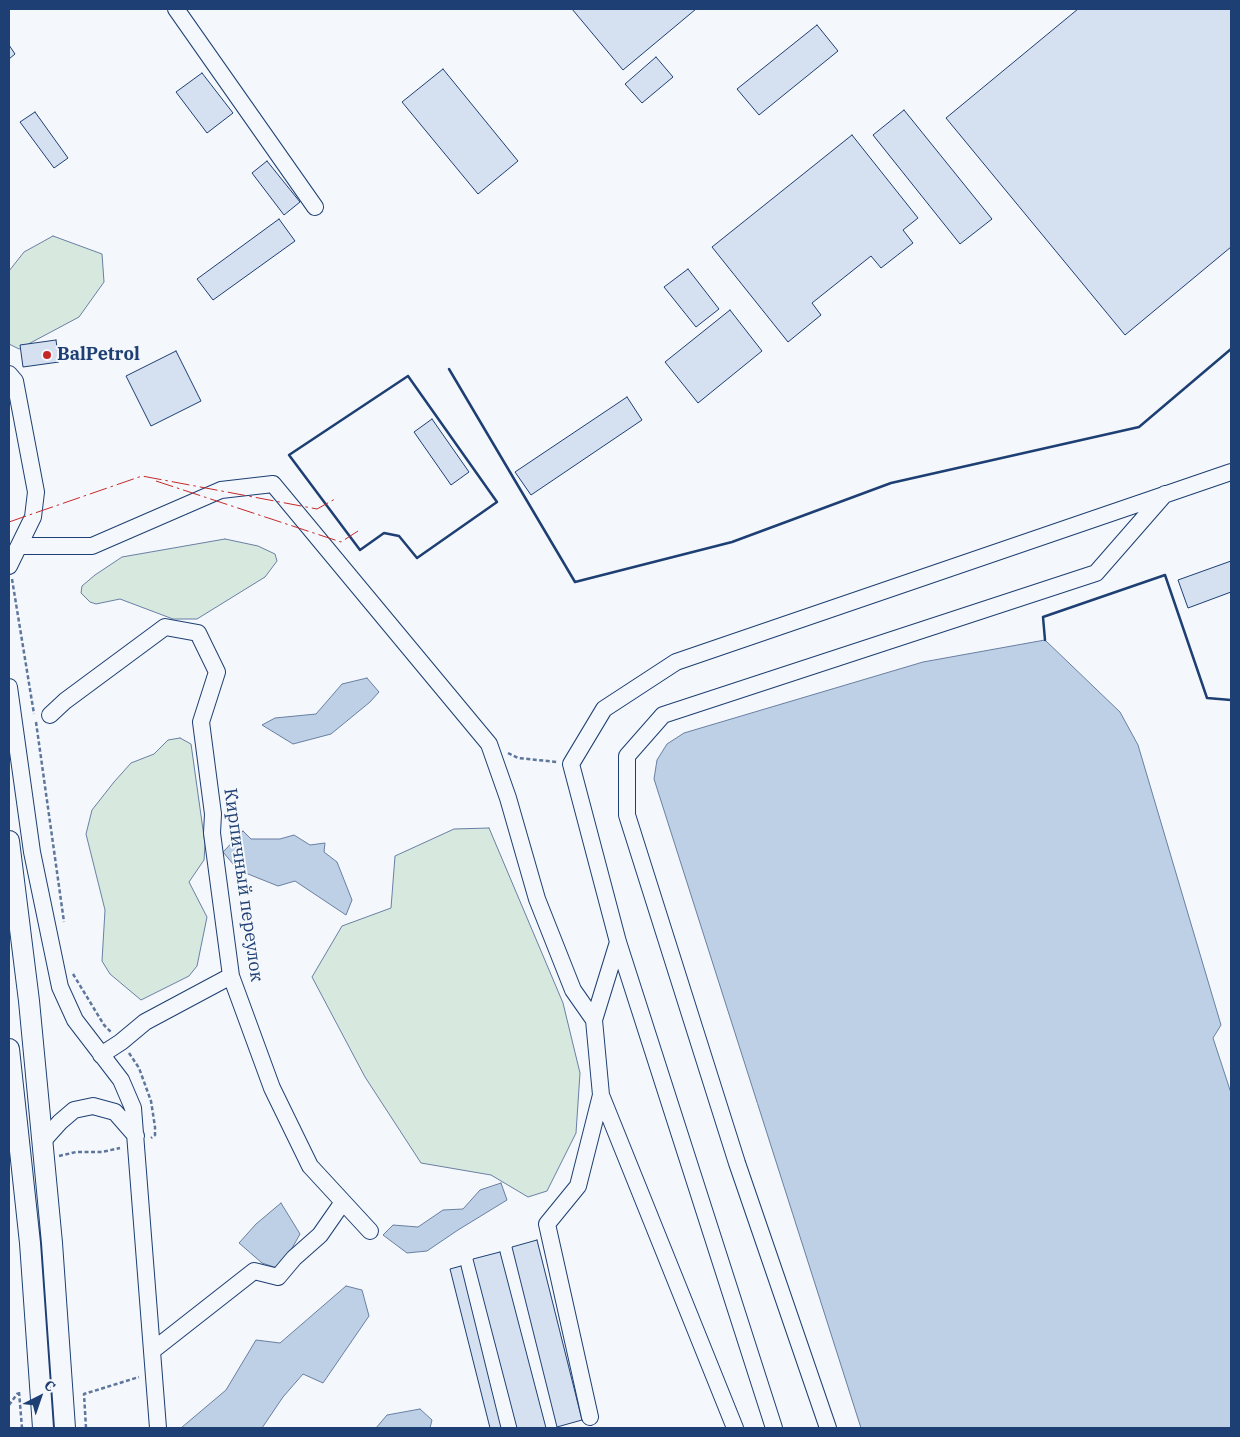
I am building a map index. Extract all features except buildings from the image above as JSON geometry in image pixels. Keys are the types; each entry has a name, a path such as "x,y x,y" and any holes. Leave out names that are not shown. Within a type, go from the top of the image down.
{"main road":[{"path":"9,841 48,1150 52,1243 65,1428"},
{"path":"9,1049 30,1243 43,1428"}],"street":[{"path":"176,9 315,207"},
{"path":"9,374 15,381 36,492 33,517 9,565"},
{"path":"774,1428 618,942 570,764 604,709 676,662 1167,492 1231,472"},
{"path":"19,546 92,546 221,490 273,484 489,744 508,798 537,899 573,990 594,1020"},
{"path":"828,1428 737,1162 627,815 627,756 663,715 1096,573 1167,492"},
{"name":"Кирпичный переулок","path":"50,715 65,701 165,627 198,633 217,672 201,722 213,814 212,833 231,976 272,1088 310,1166 370,1231"},
{"path":"9,687 32,852 60,987 75,1020 121,1080 133,1108 158,1428"},
{"path":"15,894 32,852"},
{"path":"618,942 594,1020 601,1095 735,1428"},
{"path":"101,1056 122,1042 145,1022 231,976"},
{"path":"590,1417 547,1224 578,1186 601,1095"},
{"path":"48,1150 60,1122 74,1110 93,1106 115,1112 136,1140"},
{"path":"9,1129 21,1149"},
{"path":"152,1352 254,1271 278,1276 294,1258 320,1235 343,1202"}],"path":[{"path":"9,565 35,716 64,928"},
{"path":"489,744 518,758 570,764"},
{"path":"48,1150 102,1152 136,1140 146,1142 155,1135 151,1101 139,1068 122,1042 104,1025 70,967"},
{"path":"86,1428 84,1394 134,1380 154,1370"},
{"path":"9,1405 19,1392 22,1428"}],"shaded area":[{"path":"53,236 102,254 104,282 79,317 19,349 9,344 9,271 24,252"},
{"path":"225,539 258,546 275,554 277,561 265,577 197,619 173,619 120,599 96,604 90,602 81,593 82,586 122,557"},
{"path":"180,738 191,744 205,844 204,860 189,882 207,917 197,966 189,976 141,1000 110,974 102,961 105,910 86,834 92,810 131,763 154,754 168,740"},
{"path":"489,828 563,1003 580,1073 576,1133 547,1191 528,1197 491,1175 421,1163 365,1077 312,977 342,926 391,908 395,856 454,829"}],"water":[{"path":"1045,640 1120,712 1138,745 1221,1025 1213,1038 1231,1093 1231,1428 861,1428 654,779 657,760 667,744 684,733 923,662"},
{"path":"367,678 379,692 370,702 331,734 293,744 262,725 275,718 316,714 342,684"},
{"path":"243,831 251,839 280,839 294,835 310,845 325,843 324,852 337,862 352,900 346,915 295,881 278,886 238,870 223,852"},
{"path":"501,1183 507,1200 427,1251 407,1253 383,1235 393,1225 418,1227 443,1210 463,1209 480,1190"},
{"path":"281,1203 300,1234 291,1250 277,1268 262,1263 239,1243 256,1224"},
{"path":"346,1286 362,1290 369,1316 323,1383 303,1374 283,1397 262,1428 181,1428 226,1390 256,1340 280,1343"},
{"path":"420,1409 432,1420 430,1428 376,1428 387,1415"}],"wall":[{"path":"449,369 575,582 732,542 891,483 1139,427 1231,349"},
{"path":"408,376 497,502 417,558 399,536 384,533 360,550 289,455 408,376"},
{"path":"1045,640 1043,617 1165,575 1207,698 1231,700"}],"power":[{"path":"9,522 142,476 317,509 335,499"},
{"path":"156,481 341,542 358,531"}],"place":[{"name":"BalPetrol","path":"47,355"}]}
